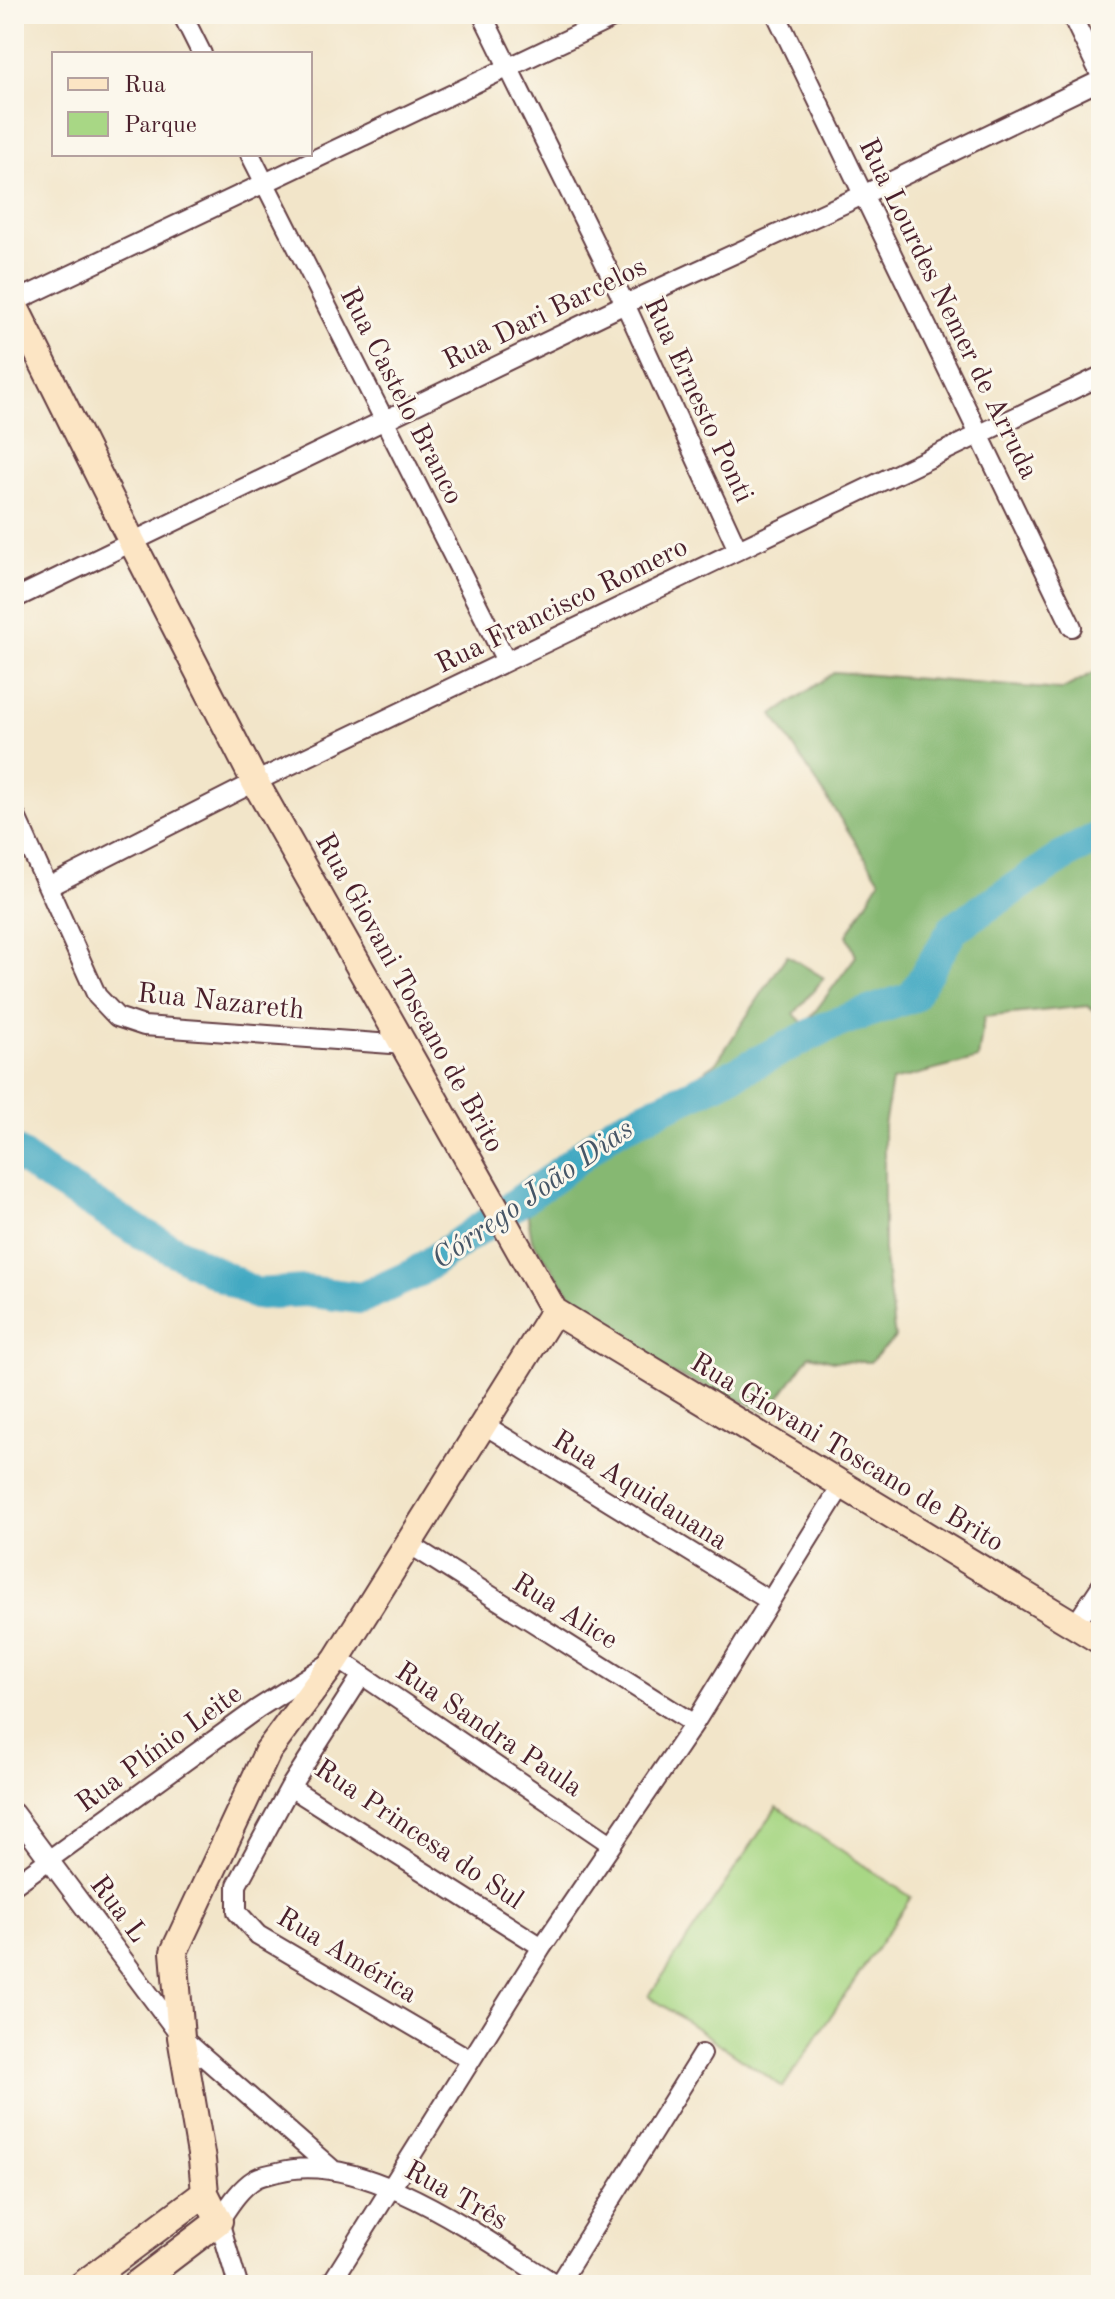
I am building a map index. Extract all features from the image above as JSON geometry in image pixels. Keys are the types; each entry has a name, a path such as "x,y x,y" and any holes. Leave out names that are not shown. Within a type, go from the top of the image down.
{"main road":[{"name":"Rua Giovani Toscano de Brito","path":"14,304 255,782 554,1311 1101,1641"},
{"path":"135,2285 219,2221 205,2193 181,2037 174,1952 268,1751 337,1658 554,1311"},
{"path":"82,2285 205,2193"}],"street":[{"path":"182,14 201,52"},
{"name":"Rua Ernesto Ponti","path":"482,14 625,304 738,550"},
{"path":"14,304 621,14"},
{"name":"Rua Lourdes Nemer de Arruda","path":"776,14 1072,627"},
{"path":"1071,14 1101,78"},
{"name":"Rua Dari Barcelos","path":"14,599 625,304 865,194 1101,78"},
{"name":"Rua Castelo Branco","path":"251,156 506,661"},
{"name":"Rua Francisco Romero","path":"48,887 255,782 1101,376"},
{"name":"Rua Nazareth","path":"14,812 97,996 117,1017 144,1026 405,1045"},
{"name":"Rua Aquidauana","path":"483,1424 770,1601"},
{"path":"330,2285 542,1947 694,1724 842,1485"},
{"name":"Rua Alice","path":"409,1544 694,1724"},
{"path":"1075,1625 1101,1586"},
{"name":"Rua Sandra Paula","path":"337,1658 611,1844"},
{"name":"Rua Plínio Leite","path":"14,1885 257,1709 337,1658"},
{"name":"Rua Princesa do Sul","path":"362,1675 290,1787 542,1947"},
{"name":"Rua América","path":"290,1787 237,1885 237,1912 258,1935 471,2060"},
{"name":"Rua L","path":"14,1813 181,2037 331,2168"},
{"path":"558,2285 702,2054"},
{"name":"Rua Três","path":"236,2196 256,2178 289,2169 331,2168 417,2198 558,2285"},
{"path":"205,2193 236,2196 219,2221 238,2285"}],"green space":[{"path":"1101,669 1101,1017 1088,1006 984,1017 978,1059 892,1081 884,1125 884,1251 895,1338 870,1362 834,1361 810,1355 769,1412 631,1357 568,1291 532,1240 524,1194 543,1172 584,1139 666,1097 716,1063 787,955 824,978 794,1014 805,1025 856,956 847,935 880,880 773,715 835,672 1061,690"},
{"path":"777,1807 911,1897 783,2087 649,1996"}],"waterway":[{"name":"Córrego João Dias","path":"14,1151 43,1173 141,1233 256,1294 305,1291 361,1298 414,1274 553,1178 612,1131 828,1026 912,997 954,928 1070,852 1101,836"}]}
